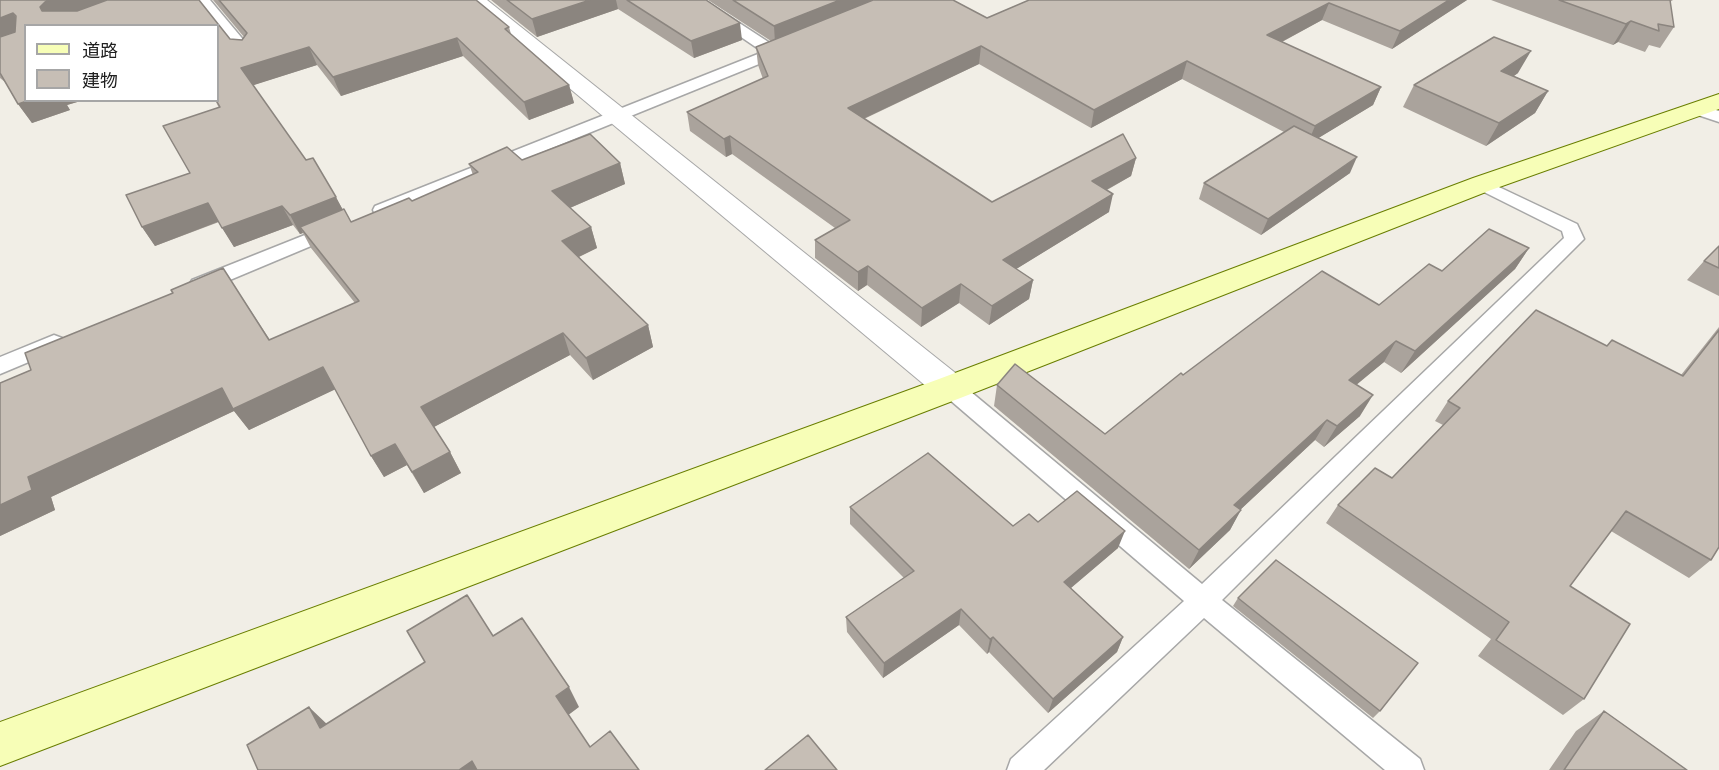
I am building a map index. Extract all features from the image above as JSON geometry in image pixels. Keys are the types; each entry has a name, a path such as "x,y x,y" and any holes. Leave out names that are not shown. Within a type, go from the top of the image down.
{"street":[{"path":"474,0 951,388"},
{"path":"0,744 951,388 1482,184 1712,109"}],"lane":[{"path":"202,0 246,52"},
{"path":"694,0 774,52"},
{"path":"187,290 807,39"},
{"path":"1022,770 1203,601 1574,239 1570,228 1482,184"},
{"path":"0,366 66,339"},
{"path":"951,388 1203,601 1409,770"}],"building":[{"path":"0,0 50,0 40,7 42,11 77,11 107,0 199,0 218,24 24,24 24,102 18,104 0,73 0,37 15,32 16,16 13,13 0,18"},
{"path":"219,0 476,0 509,27 505,29 569,85 524,102 457,38 333,77 309,47 241,68 306,160 313,158 336,197 290,215 282,206 222,228 208,203 142,227 126,195 190,173 163,126 220,107 217,102 219,102 219,25 230,39 242,40 247,33"},
{"path":"507,0 590,0 532,19"},
{"path":"627,0 706,0 740,23 691,41"},
{"path":"733,0 840,0 774,26"},
{"path":"873,0 953,0 987,18 1029,0 1449,0 1400,31 1329,3 1267,35 1381,87 1315,126 1187,61 1094,110 981,46 848,108 992,202 1123,134 1136,158 1092,181 1113,194 1003,260 1033,280 992,306 961,284 922,308 868,266 858,272 815,240 850,220 730,136 724,139 687,112 768,76 756,47"},
{"path":"1559,0 1670,0 1674,27 1658,24 1659,31 1631,21 1626,24"},
{"path":"1494,37 1531,51 1501,71 1548,91 1499,123 1414,85"},
{"path":"1294,126 1357,157 1268,219 1204,183"},
{"path":"590,134 620,163 552,191 591,227 562,241 648,325 586,358 563,333 421,407 450,452 412,472 395,444 371,456 323,367 233,409 222,388 28,477 32,490 0,505 0,383 31,370 25,353 173,293 171,290 223,268 269,340 359,301 300,227 344,209 351,222 409,198 412,201 478,172 469,164 507,147 522,160"},
{"path":"1489,229 1529,248 1415,351 1396,341 1349,380 1373,395 1337,426 1327,420 1234,505 1241,510 1199,550 997,385 1015,364 1105,434 1181,373 1183,375 1322,271 1379,305 1429,264 1442,271"},
{"path":"1719,246 1719,268 1704,261"},
{"path":"1536,310 1607,346 1612,340 1683,376 1719,330 1719,547 1711,560 1626,511 1570,586 1630,624 1584,699 1496,640 1509,622 1338,505 1375,468 1392,478 1460,408 1448,401"},
{"path":"928,453 1013,526 1029,514 1038,522 1077,491 1125,531 1064,582 1123,637 1053,699 993,637 990,639 961,609 884,663 846,617 914,571 850,507"},
{"path":"1276,560 1418,663 1380,711 1238,598"},
{"path":"467,595 493,636 522,618 569,687 556,696 590,747 610,731 639,770 477,770 472,761 459,770 258,770 247,745 309,707 320,728 425,662 407,631"},
{"path":"1604,711 1687,770 1564,770"},
{"path":"808,735 837,770 765,770"}]}
